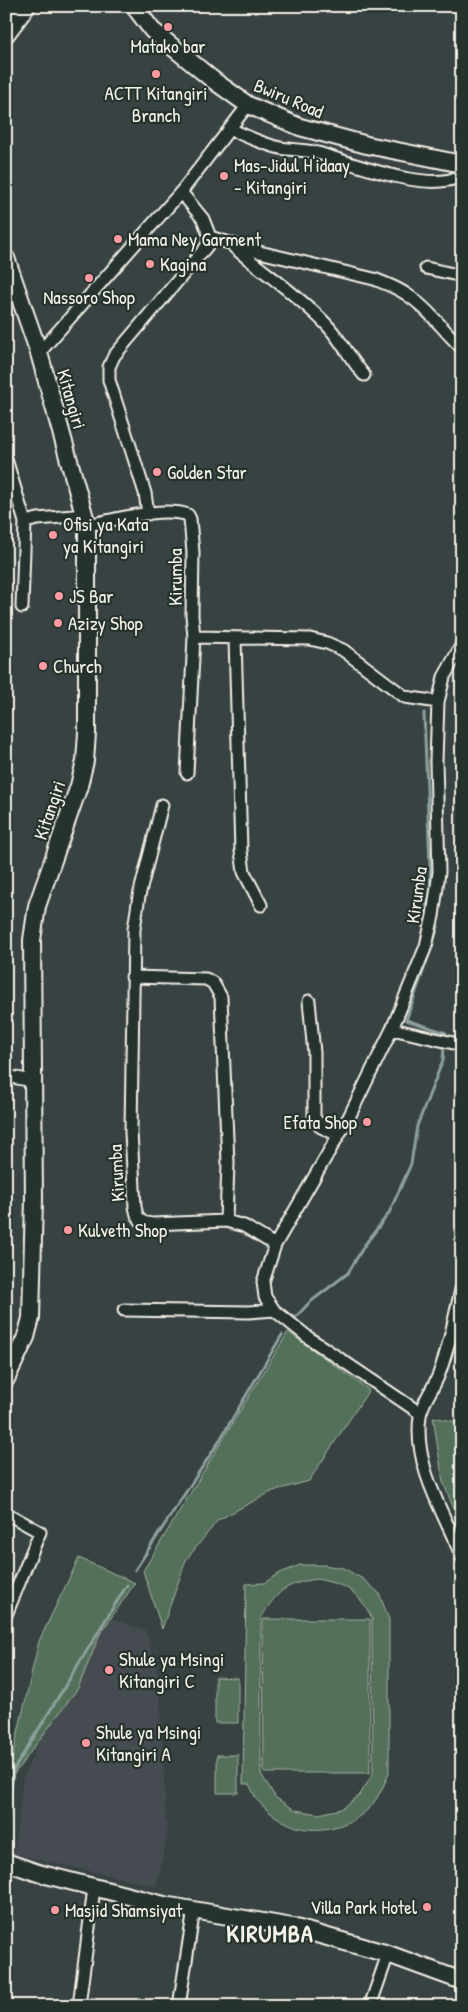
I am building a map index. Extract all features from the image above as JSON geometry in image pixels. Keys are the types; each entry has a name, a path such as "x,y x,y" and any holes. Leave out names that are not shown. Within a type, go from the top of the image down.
{"main road":[{"path":"6,34 27,6"},
{"name":"Bwiru Road","path":"134,6 152,30 248,105 300,127 367,145 462,164"},
{"name":"Kitangiri","path":"6,258 39,353 86,520 87,732 85,761 79,786 37,906 32,940 34,1251 30,1318 26,1337 6,1379"},
{"path":"6,1862 38,1873 164,1905 292,1928 388,1954 462,1981"}],"street":[{"path":"39,353 180,192 248,105"},
{"path":"230,129 280,148 315,152 336,160 399,177 440,183 462,176"},
{"path":"148,514 143,486 109,380 109,367 114,356 207,246 210,237 203,219 180,192"},
{"path":"210,237 255,251 374,279 388,285 406,293 426,310 462,348"},
{"path":"228,243 308,306 327,325 364,375"},
{"path":"426,268 462,276"},
{"path":"6,459 26,522 22,607"},
{"name":"Kirumba","path":"26,522 38,519 86,520 181,512 190,518 193,552 192,615 194,637 187,773"},
{"path":"194,637 310,639 327,643 343,650 405,697 438,702"},
{"path":"235,638 241,851 244,872 262,906"},
{"name":"Kirumba","path":"420,1413 309,1338 274,1310 265,1297 263,1282 275,1245 349,1117 392,1029 426,946 433,916 439,872 436,762 438,702 444,677 462,644"},
{"name":"Kirumba","path":"162,805 138,896 134,929 131,1132 134,1207 142,1222 152,1224 226,1220 244,1226 275,1245"},
{"path":"132,977 206,979 214,983 222,997 228,1163 226,1220"},
{"path":"309,1000 314,1053 314,1117 321,1127 338,1135"},
{"path":"392,1029 462,1045"},
{"path":"6,1076 33,1081"},
{"path":"462,1285 450,1342 438,1375 420,1413 419,1430 428,1480 462,1557"},
{"path":"124,1310 249,1312 274,1310"},
{"path":"6,1513 40,1532 6,1615"},
{"path":"79,2006 94,1888"},
{"path":"179,2006 194,1910"},
{"path":"370,2006 388,1954"}],"shaded area":[{"path":"99,1614 146,1631 159,1679 167,1837 156,1886 14,1854 23,1777"}],"green space":[{"path":"288,1332 369,1390 309,1481 273,1491 218,1520 186,1560 162,1629 143,1571"},
{"path":"433,1417 462,1423 462,1529 443,1482"},
{"path":"79,1558 135,1583 100,1634 78,1688 6,1785 39,1641"},
{"path":"300,1565 324,1565 343,1568 363,1579 379,1593 389,1619 389,1773 370,1807 356,1819 338,1826 309,1829 294,1826 272,1814 258,1801 249,1784 243,1784 246,1584 264,1583 278,1574","holes":["317,1579 337,1584 356,1595 372,1618 373,1774 359,1796 341,1809 319,1814 295,1810 276,1798 261,1774 261,1618 272,1601 283,1590 297,1583"]},
{"path":"263,1619 370,1619 370,1773 264,1773"},
{"path":"215,1677 238,1678 238,1723 215,1723"},
{"path":"217,1755 238,1755 238,1793 217,1793"}],"waterway":[{"path":"424,713 431,890 425,912"},
{"path":"432,946 438,927 434,922"},
{"path":"430,952 406,1020 446,1033"},
{"path":"296,1317 309,1303 348,1273 364,1246 389,1213 411,1164 417,1126 443,1060 444,1047"},
{"path":"135,1570 218,1443 282,1335"},
{"path":"6,1846 13,1771 127,1585"}],"place":[{"name":"Matako bar","path":"168,27"},
{"name":"ACTT Kitangiri Branch","path":"156,74"},
{"name":"Mas-Jidul H'idaay - Kitangiri","path":"224,176"},
{"name":"Mama Ney Garment","path":"118,239"},
{"name":"Kagina","path":"150,264"},
{"name":"Nassoro Shop","path":"89,278"},
{"name":"Golden Star","path":"157,472"},
{"name":"Ofisi ya Kata ya Kitangiri","path":"53,535"},
{"name":"JS Bar","path":"59,596"},
{"name":"Azizy Shop","path":"58,623"},
{"name":"Church","path":"43,666"},
{"name":"Efata Shop","path":"367,1122"},
{"name":"Kulveth Shop","path":"68,1230"},
{"name":"Shule ya Msingi Kitangiri C","path":"109,1670"},
{"name":"Shule ya Msingi Kitangiri A","path":"86,1743"},
{"name":"Villa Park Hotel","path":"427,1907"},
{"name":"Masjid Shamsiyat","path":"55,1910"}],"district":[{"name":"KIRUMBA","path":"270,1934"}]}
